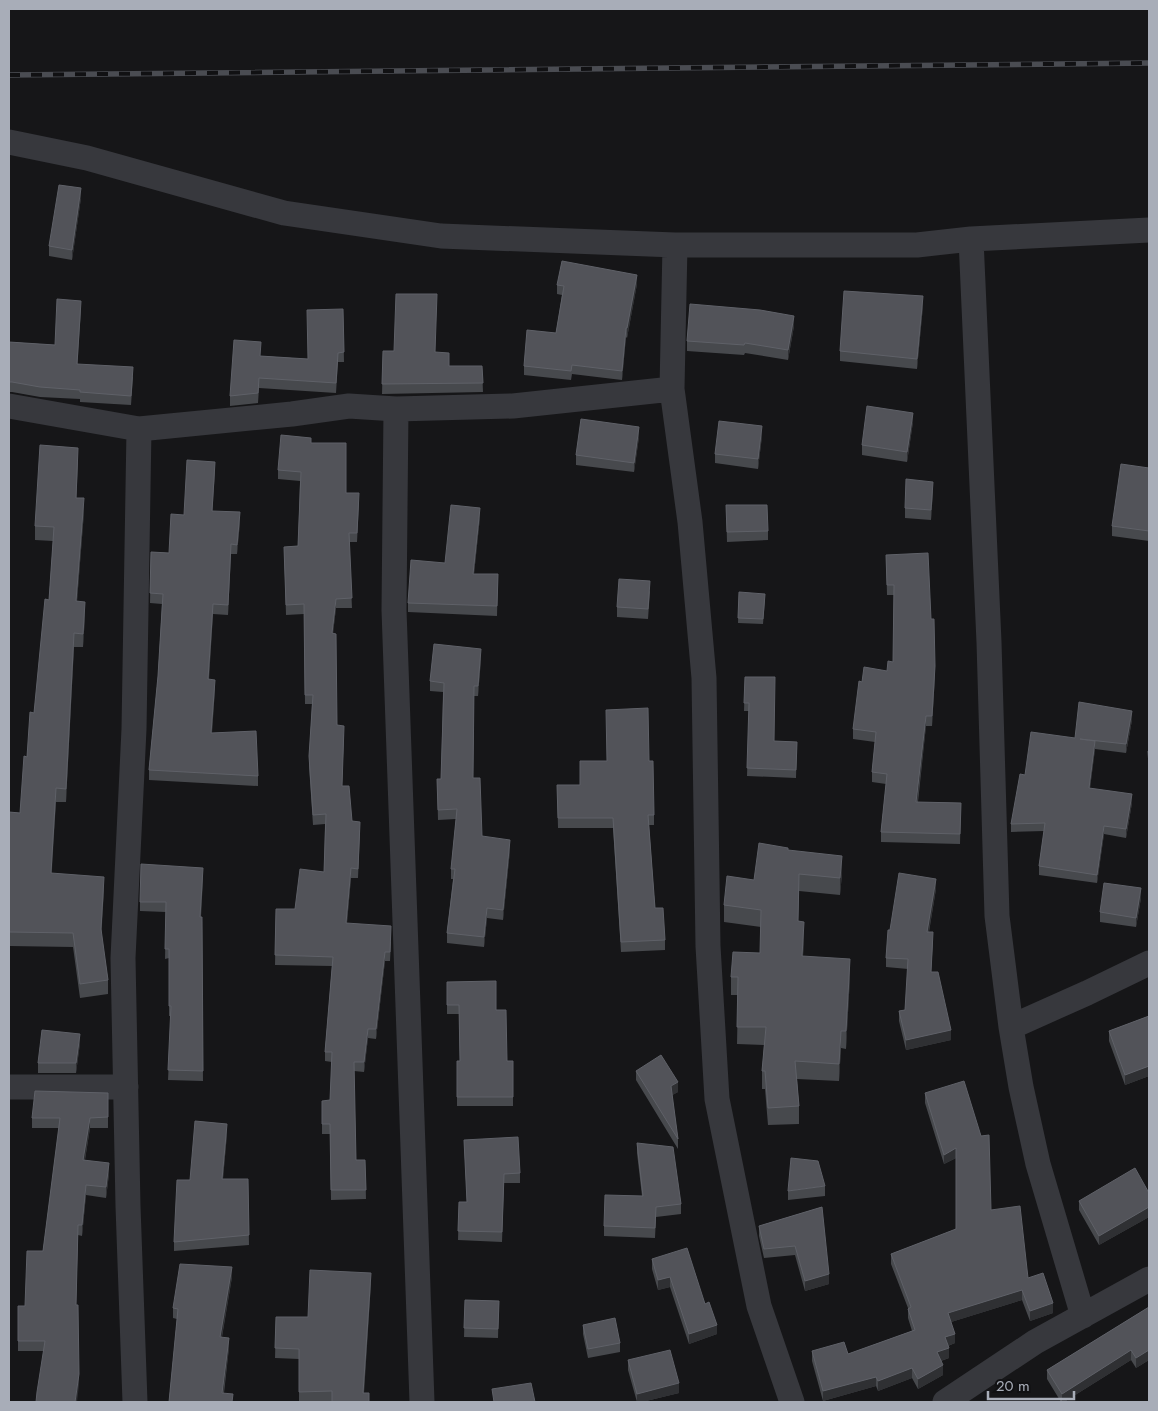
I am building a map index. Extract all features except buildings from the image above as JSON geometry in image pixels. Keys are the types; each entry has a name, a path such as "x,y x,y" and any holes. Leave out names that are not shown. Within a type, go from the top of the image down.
{"street":[{"path":"9,142 87,158 284,213 374,228 441,236 675,245 917,245 970,240 1149,230"},
{"path":"970,240 990,642 998,916 1011,1027 1038,1164 1083,1316"},
{"path":"675,245 672,389 690,522 704,678 708,946 717,1099 760,1306 792,1402"},
{"path":"9,406 139,429 292,414 349,406 396,409 513,406 672,389"},
{"path":"396,409 394,610 410,994 422,1402"},
{"path":"135,1402 123,958 134,729 139,429"},
{"path":"1011,1027 1087,994 1149,963"},
{"path":"9,1087 126,1087"},
{"path":"945,1402 1035,1342 1149,1279"}],"railway":[{"path":"9,75 1149,63"}]}
